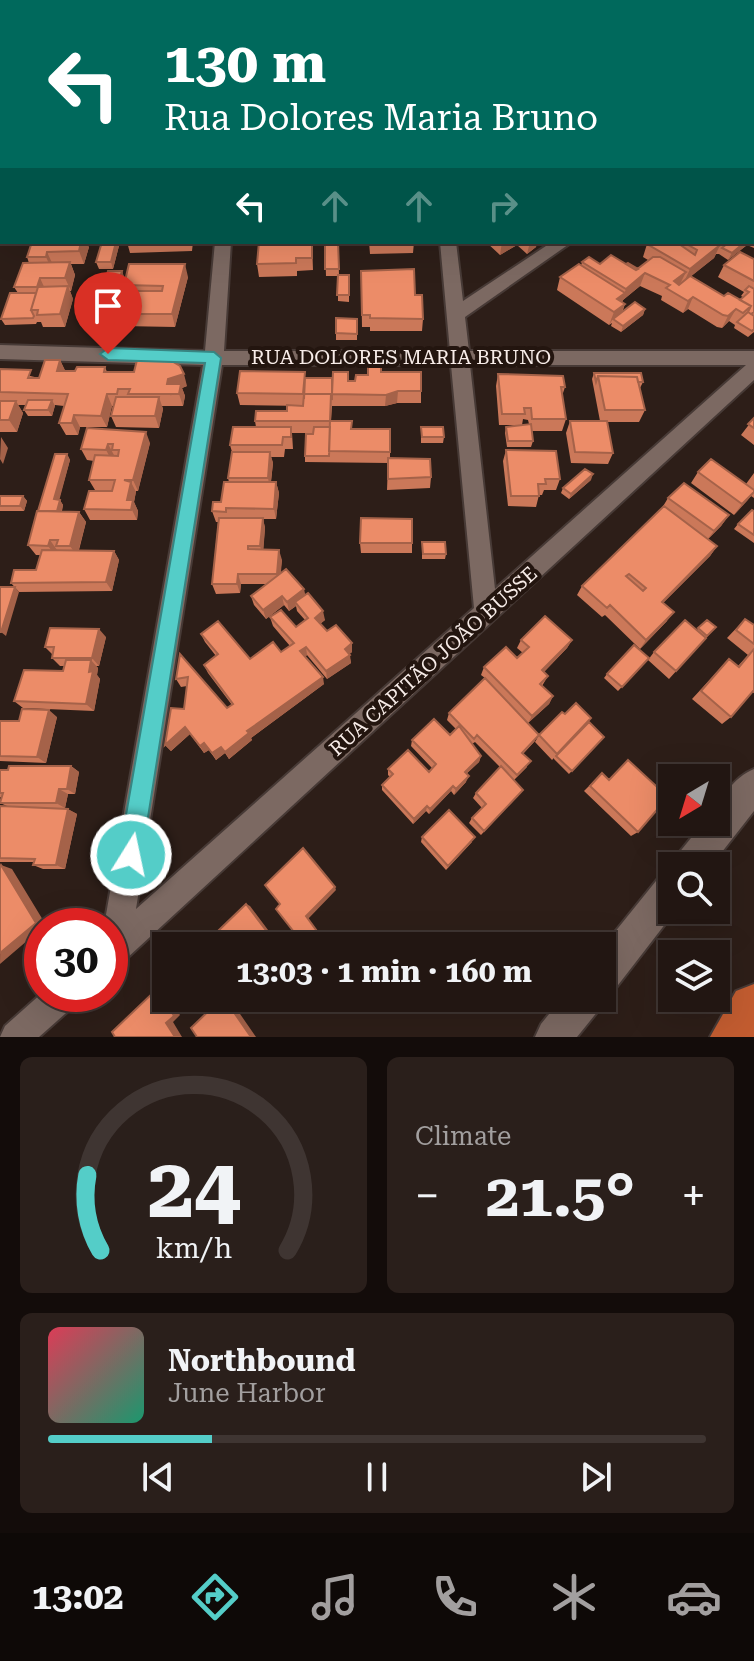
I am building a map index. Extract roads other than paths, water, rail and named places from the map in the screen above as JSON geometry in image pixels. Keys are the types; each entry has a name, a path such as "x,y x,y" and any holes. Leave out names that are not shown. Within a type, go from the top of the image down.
{"highway":[{"path":"736,1037 754,1009"}],"street":[{"path":"119,908 214,358 223,244"},
{"path":"448,244 486,613"},
{"path":"455,315 561,244"},
{"name":"RUA DOLORES MARIA BRUNO","path":"0,352 214,358 754,358"},
{"name":"RUA CAPITÃO JOÃO BUSSE","path":"128,936 754,369"},
{"path":"701,852 754,785"},
{"path":"616,958 658,906"},
{"path":"16,1037 44,1012"},
{"path":"554,1037 574,1012"}]}
